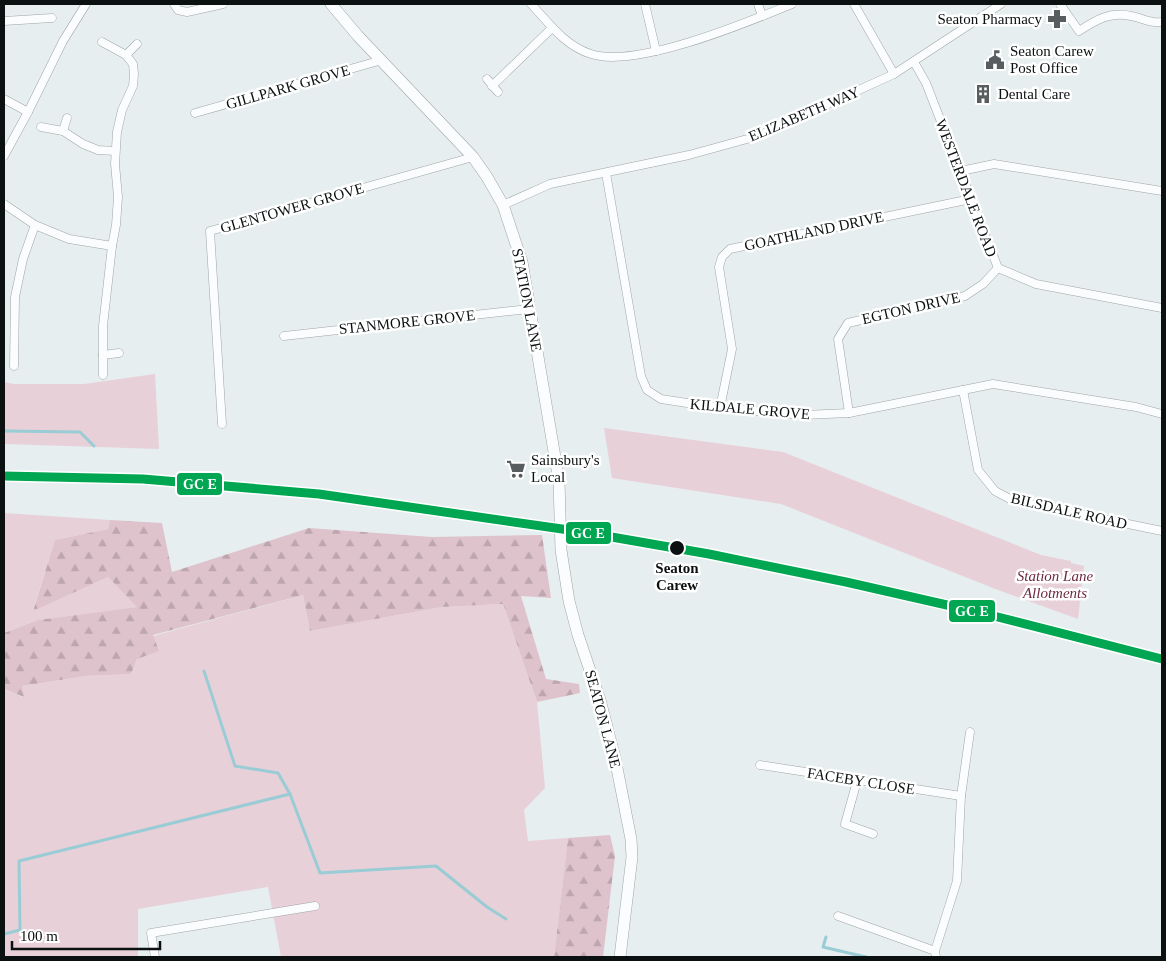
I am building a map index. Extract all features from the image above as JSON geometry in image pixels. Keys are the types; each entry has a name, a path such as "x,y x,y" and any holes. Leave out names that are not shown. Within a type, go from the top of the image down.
{"main road":[{"name":"STATION LANE","path":"331,4 347,24 473,157 488,177 503,205 522,262 558,482"},
{"name":"SEATON LANE","path":"558,482 561,550 569,601 578,635 600,700 615,758 631,839 632,857 620,957"}],"street":[{"path":"4,156 28,112 50,65 86,4"},
{"path":"174,4 178,10 187,12 223,4"},
{"path":"531,4 569,44 592,55 622,57 656,51 697,39 792,4"},
{"path":"645,4 656,51"},
{"path":"758,4 762,16"},
{"path":"854,4 894,74"},
{"name":"ELIZABETH WAY","path":"503,205 550,184 689,155 758,136 894,74 1001,4"},
{"path":"1060,4 1079,31 1103,17 1116,14 1132,16 1152,23 1162,22"},
{"path":"4,21 52,18"},
{"path":"493,86 552,28"},
{"path":"102,42 126,56 133,64 134,74 133,86 122,110 115,151 118,197 103,326 103,375"},
{"path":"126,56 137,44"},
{"name":"GILLPARK GROVE","path":"195,114 382,60"},
{"name":"WESTERDALE ROAD","path":"914,62 926,83 998,268 1036,284 1162,308"},
{"path":"4,99 28,112"},
{"path":"63,131 67,118"},
{"path":"42,127 63,131 83,144 98,150 115,151"},
{"name":"GLENTOWER GROVE","path":"222,424 210,231 473,157"},
{"path":"961,171 994,164 1162,191"},
{"name":"KILDALE GROVE","path":"606,173 641,376 646,390 661,399 720,408 804,416 849,413 993,384 1136,407 1162,414"},
{"name":"GOATHLAND DRIVE","path":"720,408 732,349 719,267 722,257 730,249 971,199"},
{"path":"4,204 35,225 69,239 112,246"},
{"path":"14,366 15,297 23,259 35,225"},
{"name":"EGTON DRIVE","path":"849,413 838,339 848,322 965,296 984,284 998,268"},
{"name":"STANMORE GROVE","path":"284,336 529,309"},
{"path":"4,338 13,338"},
{"path":"103,355 119,353"},
{"name":"BILSDALE ROAD","path":"963,390 978,470 995,491 1012,500 1162,531"},
{"path":"838,916 935,954 958,881 961,796 970,732"},
{"name":"FACEBY CLOSE","path":"760,765 961,796"},
{"path":"857,781 845,824 873,834"},
{"path":"155,957 151,933 314,906"}],"green space":[{"path":"155,374 159,449 4,444 4,382 14,384 84,384"},
{"name":"Station Lane Allotments","path":"604,428 783,452 1041,555 1071,561 1071,563 1084,566 1078,619 998,590 781,504 612,478"},
{"path":"4,513 110,520 108,529 55,540 33,610 108,577 138,607 38,620 4,633"},
{"path":"110,520 162,523 172,572 309,528 432,537 542,535 551,598 521,596 546,679 579,684 580,693 537,702 503,604 442,607 310,631 303,595 153,635 159,651 137,659 131,674 86,676 22,686 24,697 4,689 4,633 38,620 137,607 108,577 33,611 55,540 108,529"},
{"path":"303,595 310,631 442,607 503,604 537,702 545,788 524,810 528,841 568,838 554,957 281,957 268,887 138,909 138,957 4,957 4,689 23,697 22,686 86,676 131,674 137,659 153,636"},
{"path":"610,835 615,856 603,957 554,957 568,838"}],"waterway":[{"path":"4,431 80,432 94,446"},
{"path":"4,934 20,930 19,861 290,794 278,773 235,766 204,671"},
{"path":"290,794 320,873 436,866 487,907 506,919"},
{"path":"826,937 823,947 866,957"}],"transit line":[{"path":"4,476 143,479 319,494 583,532 709,554 846,582 982,613 1162,659"}],"place":[{"name":"Seaton Pharmacy","path":"1057,19"},
{"name":"Seaton Carew Post Office","path":"995,60"},
{"name":"Dental Care","path":"983,94"},
{"name":"Sainsbury's Local","path":"516,469"},
{"name":"Seaton Carew","path":"677,548"}]}
